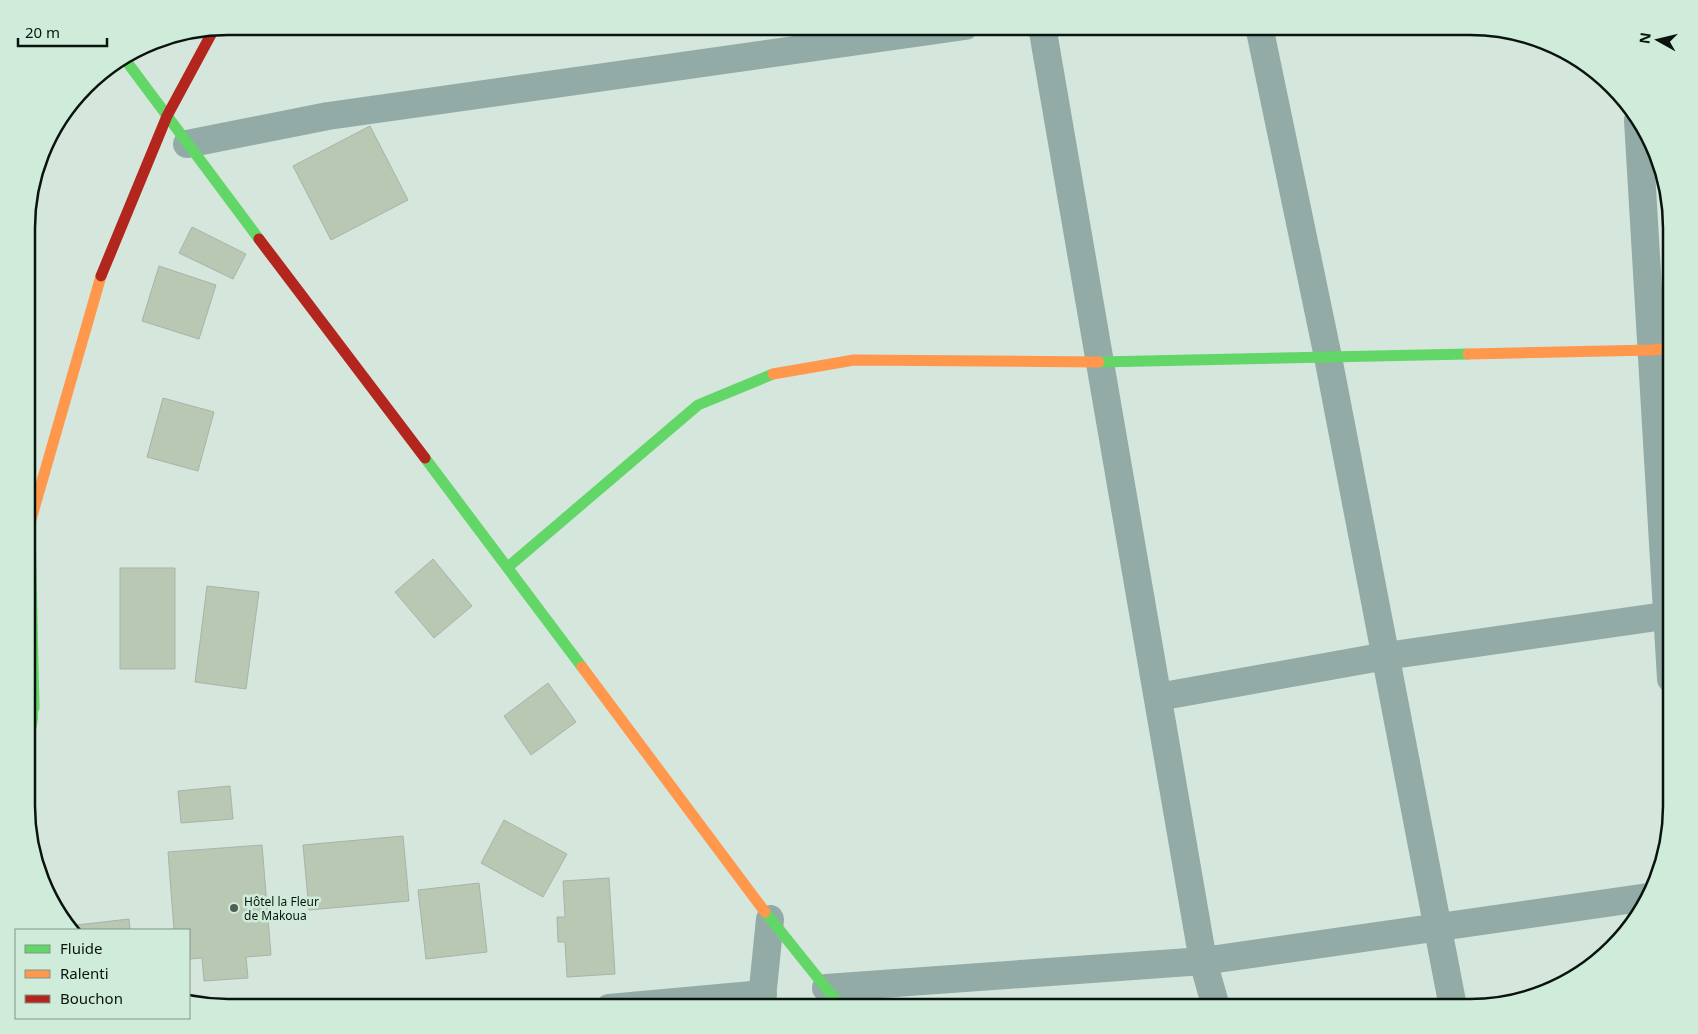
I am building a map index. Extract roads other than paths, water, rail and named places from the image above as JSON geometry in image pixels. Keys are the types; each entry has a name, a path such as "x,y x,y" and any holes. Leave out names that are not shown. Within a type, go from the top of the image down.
{"street":[{"path":"187,144 328,116 901,35"},
{"path":"1044,35 1204,961 1214,999"},
{"path":"1261,35 1328,357 1452,999"},
{"path":"35,506 60,413 102,272 166,116 210,36"},
{"path":"128,63 508,567 770,919 834,998 1204,961 1639,898"},
{"path":"1640,136 1661,349 1663,416"},
{"path":"508,567 698,405 777,372 854,360 1100,362 1661,349"},
{"path":"1158,697 1386,656 1663,616"},
{"path":"762,999 770,919"}],"place":[{"name":"Hôtel la Fleur de Makoua","path":"234,908"}]}
